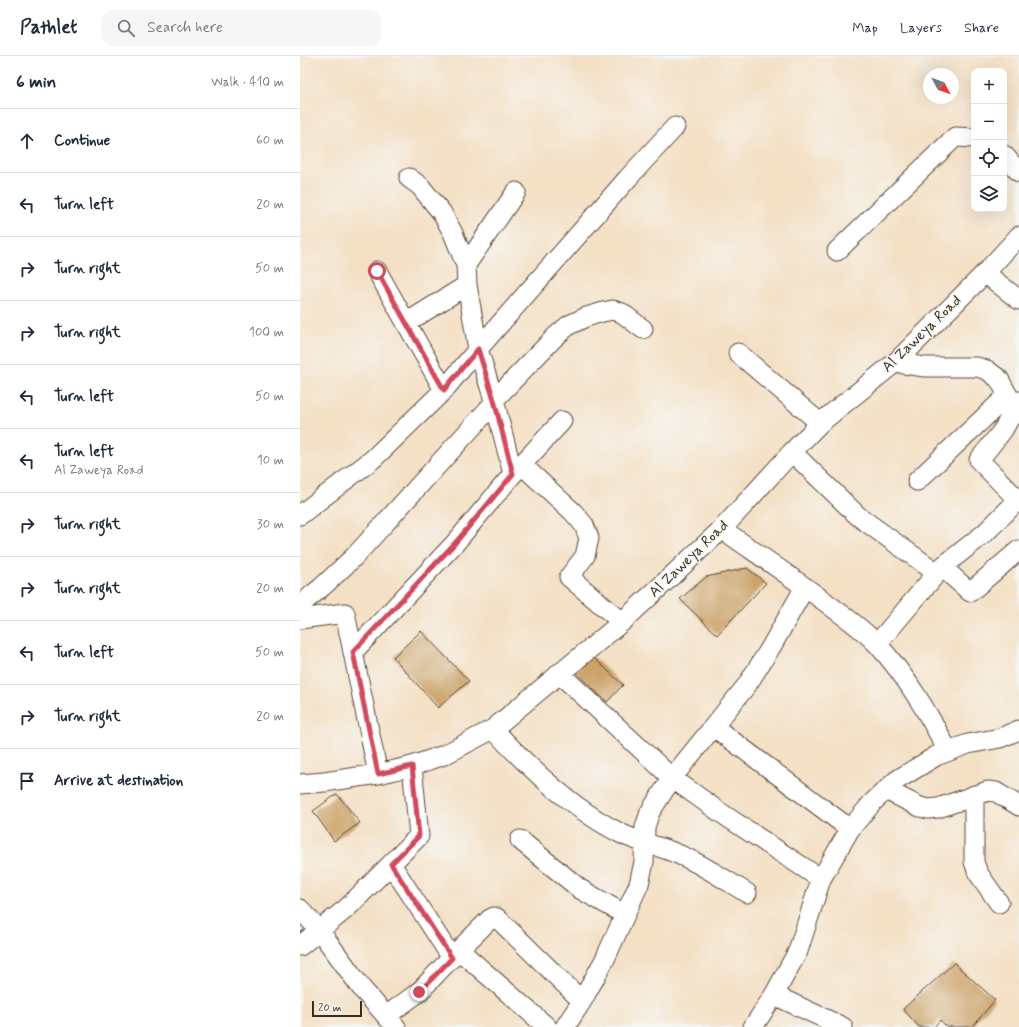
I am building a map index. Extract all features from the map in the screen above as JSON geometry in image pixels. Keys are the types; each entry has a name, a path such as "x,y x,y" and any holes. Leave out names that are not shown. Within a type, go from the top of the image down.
{"street":[{"path":"300,515 374,459 444,390 628,178 675,127"},
{"path":"837,251 955,137 971,138"},
{"path":"1007,158 1019,172"},
{"path":"409,178 420,186 442,213 453,232 466,265 467,286 478,349 494,402 518,469 573,512 584,525 589,538 585,556 569,577 622,622"},
{"path":"466,265 516,192"},
{"name":"Al Zaweya Road","path":"300,784 378,774 412,766 444,755 494,729 622,622 722,529 820,423 897,361 1019,236"},
{"path":"377,271 444,390"},
{"path":"985,272 1019,300"},
{"path":"406,323 467,286"},
{"path":"300,605 322,587 354,556 494,402 556,336 569,325 586,317 613,310 622,313 643,329"},
{"path":"738,353 820,423"},
{"path":"897,361 904,364 925,367 977,368 987,370 999,379 1015,405"},
{"path":"917,481 1015,405"},
{"path":"877,644 940,570 985,533 1018,501 979,460 1003,430 1015,405"},
{"path":"353,652 456,542 518,469 562,421"},
{"path":"792,452 858,516 940,570 970,592 1019,550"},
{"path":"722,529 855,624 877,644 894,664 917,696 948,751"},
{"path":"566,1027 605,959 638,884 644,862 646,844 645,827 650,812 672,778 747,686 805,587"},
{"path":"300,619 345,613 378,774"},
{"path":"559,674 672,778 721,813 822,879"},
{"path":"714,727 850,829"},
{"path":"494,729 522,759 545,779 579,806 611,828 646,844 663,848 681,855 747,892"},
{"path":"753,1027 774,995 798,952 822,879 850,829 873,802 908,772 948,751 968,744 1000,738 1019,730"},
{"path":"300,946 347,908 419,836 412,766"},
{"path":"886,790 920,807 928,809 938,808 988,791 996,792 1019,806"},
{"path":"974,795 974,862 978,874 1000,903"},
{"path":"520,840 580,889 624,914"},
{"path":"391,864 456,954 547,1027"},
{"path":"300,909 320,930 363,990 391,1021 490,919 494,917 497,918 582,1001"},
{"path":"774,995 843,1027"}],"building":[{"path":"747,568 766,583 717,635 680,599 706,577"},
{"path":"421,631 469,681 438,708 393,657"},
{"path":"588,652 623,685 607,702 571,668"},
{"path":"337,794 360,823 334,841 313,811"},
{"path":"954,963 995,1000 972,1027 947,1027 940,1020 934,1027 919,1027 903,1009"}],"route":[{"path":"377,271 444,390 478,349 494,400 513,474 456,542 353,652 378,774 412,766 419,836 391,864 452,958 419,992"}]}
